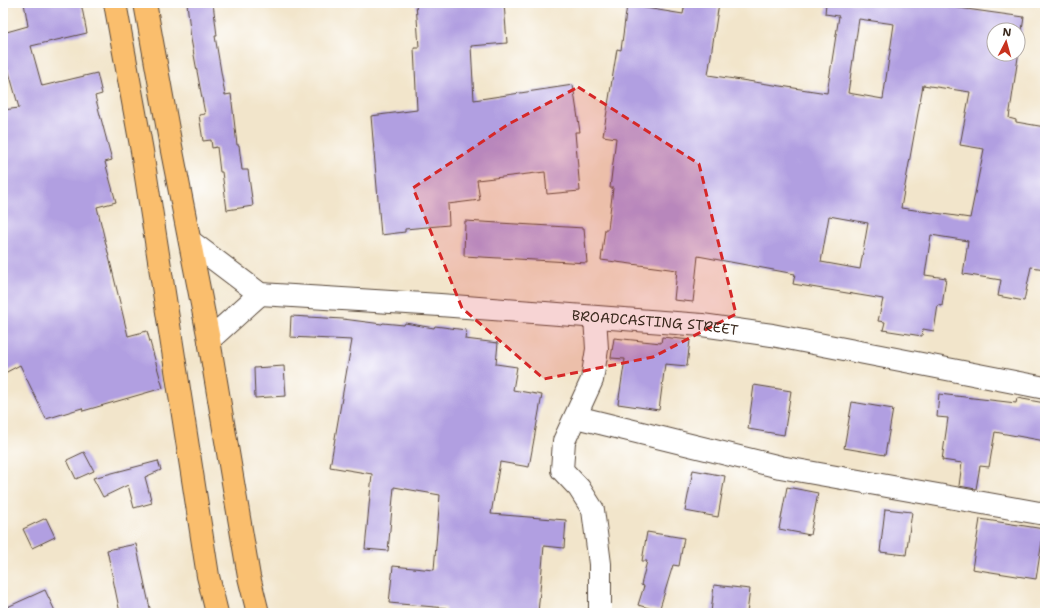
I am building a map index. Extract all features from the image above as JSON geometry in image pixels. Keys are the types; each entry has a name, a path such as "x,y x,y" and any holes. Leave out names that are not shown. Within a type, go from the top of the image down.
{"highway":[{"path":"115,3 142,151 208,576 217,613"},
{"path":"145,3 209,340 249,577 258,613"}],"street":[{"path":"190,241 260,294 209,340"},
{"name":"BROADCASTING STREET","path":"260,294 702,325 772,335 1045,388"},
{"path":"595,317 597,349 592,380 564,441 562,470 578,488 593,510 600,564 600,613"},
{"path":"576,417 780,467 1045,514"}],"highlighted area":[{"path":"578,87 699,164 736,314 653,357 544,379 462,308 413,188 507,125"}],"building":[{"path":"24,3 81,3 87,33 31,46 42,86 97,73 102,94 95,96 112,160 105,162 116,202 97,207 128,336 147,331 163,388 83,411 82,408 46,419 20,365 3,374 3,110 19,108 3,51 3,33 28,26"},
{"path":"187,3 213,3 217,36 215,36 225,95 231,94 237,145 239,145 242,170 248,170 253,206 227,210 217,147 212,148 211,140 203,141 199,115 205,114 191,39"},
{"path":"416,3 504,3 507,43 471,46 474,100 573,85 580,132 575,132 580,191 547,194 545,172 477,180 480,200 448,204 449,225 405,229 405,232 381,235 371,116 417,110 414,48 419,48"},
{"path":"685,3 719,3 708,75 827,93 839,16 825,14 826,3 923,3 1024,17 1023,22 986,22 986,62 1017,62 1009,118 1016,120 1016,122 1045,127 1045,269 1031,267 1024,301 998,296 1001,280 963,274 968,241 931,235 925,275 946,278 942,306 938,305 934,331 923,329 922,336 883,330 885,322 878,321 883,299 793,284 795,274 698,256 693,302 674,300 677,270 601,260 605,229 608,229 613,188 610,188 616,138 603,136 617,49 621,50 627,5 683,14","holes":["859,19 894,24 883,99 848,93","923,85 970,92 960,145 984,149 970,218 901,208","829,216 868,223 860,269 821,262"]},
{"path":"465,221 584,228 587,263 464,256"},
{"path":"291,316 343,319 382,324 404,325 405,323 434,328 435,326 466,330 465,339 498,343 496,364 517,367 513,390 542,395 529,467 500,462 491,514 566,520 564,548 544,546 538,613 445,613 446,608 389,603 393,566 434,570 440,495 394,487 388,551 365,549 372,474 330,467 352,340 290,337"},
{"path":"662,337 690,340 687,366 665,364 659,410 618,404 625,359 611,358 614,338 661,343"},
{"path":"284,366 286,396 255,398 254,368"},
{"path":"754,385 791,391 784,435 748,429"},
{"path":"939,394 1016,403 1017,398 1045,403 1045,441 995,432 989,467 980,466 976,489 959,486 962,463 942,460 948,418 937,417"},
{"path":"852,402 893,409 885,455 844,448"},
{"path":"84,452 94,471 76,479 67,460"},
{"path":"158,461 161,470 145,477 152,503 134,508 128,485 103,497 93,478"},
{"path":"693,470 725,476 718,517 685,511"},
{"path":"787,487 818,493 810,535 779,529"},
{"path":"885,509 912,512 906,555 880,552"},
{"path":"46,518 55,537 32,548 23,529"},
{"path":"980,519 1044,529 1036,579 972,569"},
{"path":"647,532 684,538 679,566 673,565 659,611 638,605 644,586 641,585 647,561 642,561"},
{"path":"136,544 151,613 120,613 107,550"},
{"path":"714,585 750,589 747,613 711,613"},
{"path":"45,590 56,613 3,613 3,609"}]}
